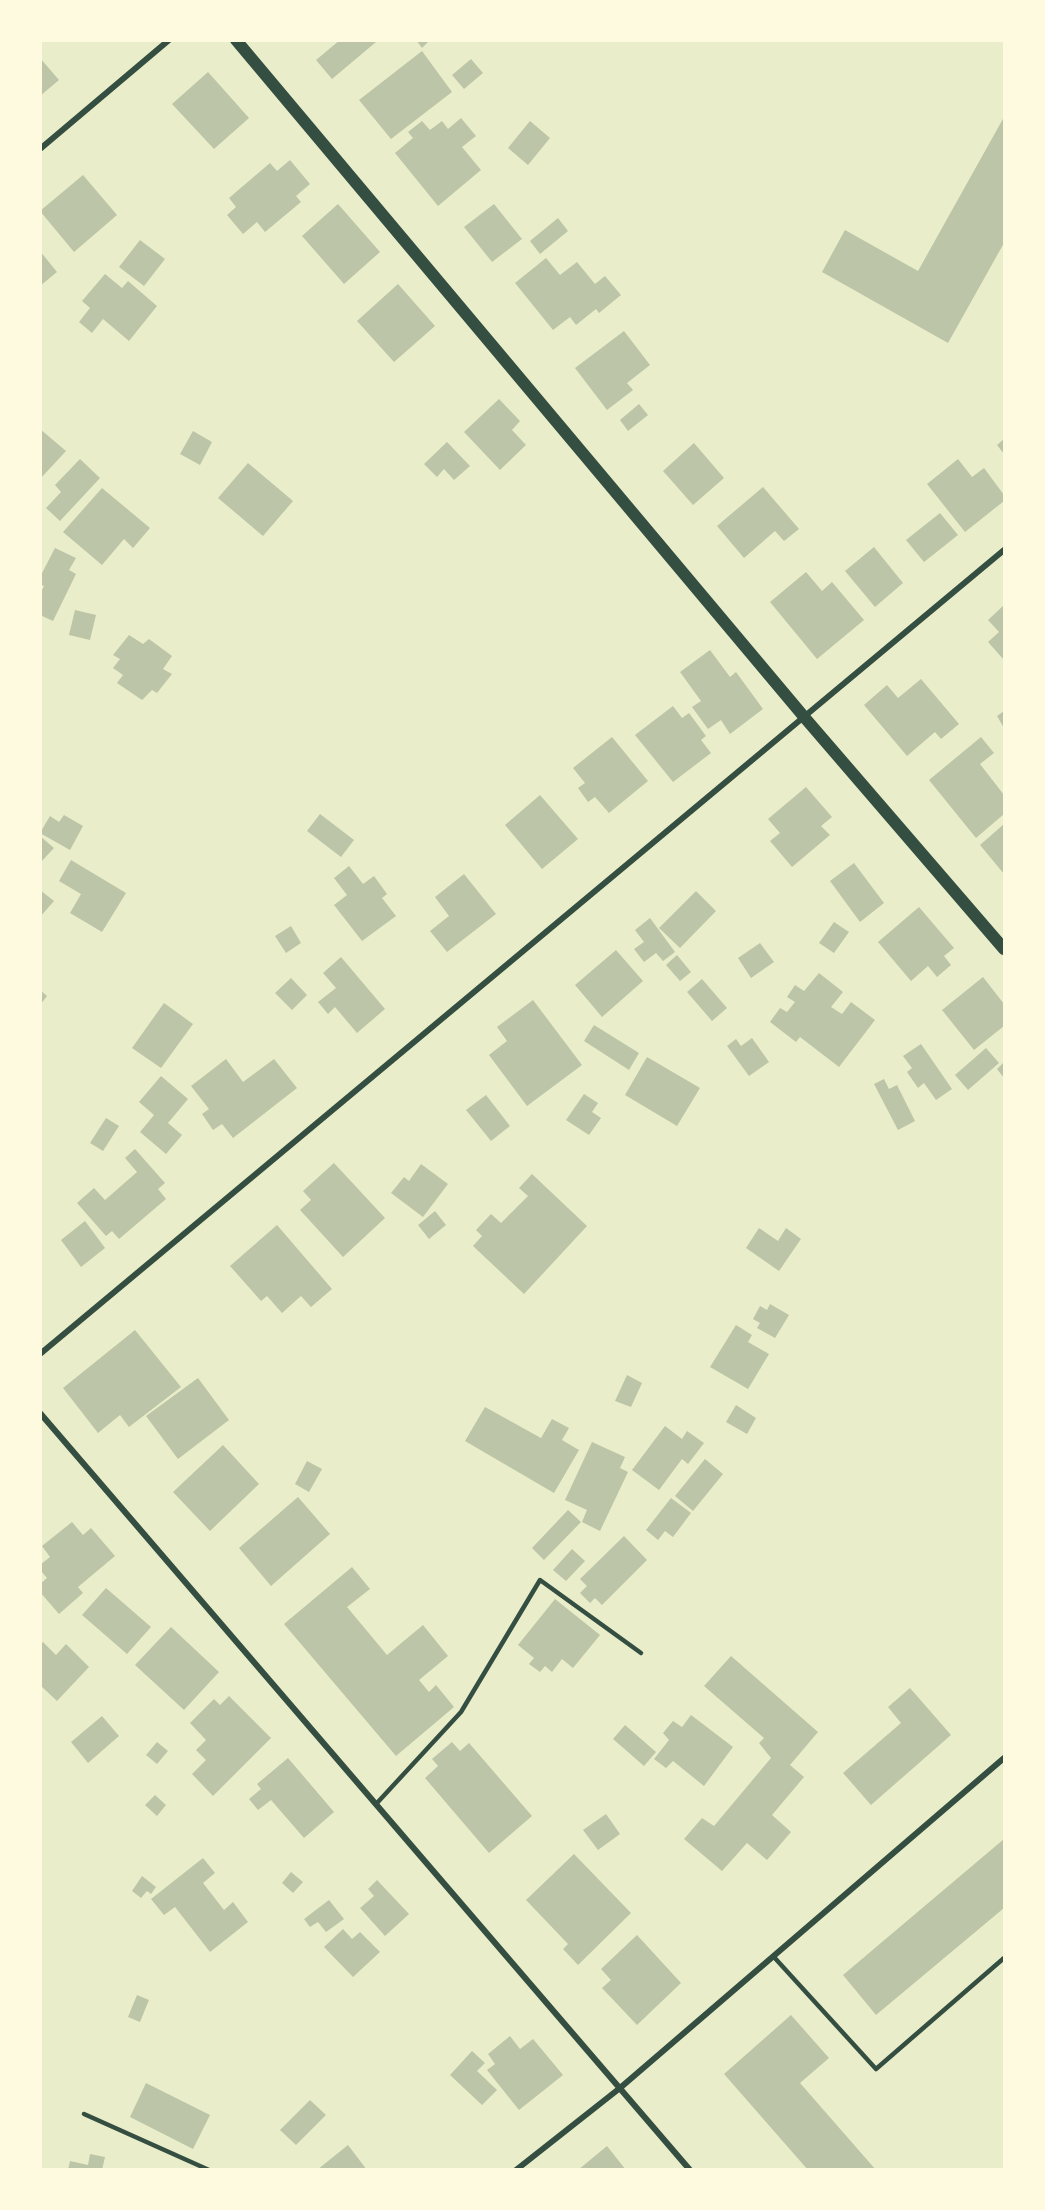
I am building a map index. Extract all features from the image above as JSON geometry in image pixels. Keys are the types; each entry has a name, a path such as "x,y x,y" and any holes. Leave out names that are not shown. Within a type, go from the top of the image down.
{"main road":[{"path":"236,40 805,718 1005,949"}],"street":[{"path":"40,149 169,40"},
{"path":"40,1354 1005,550"},
{"path":"40,1413 690,2169"},
{"path":"516,2169 620,2088 1005,1758"}],"lane":[{"path":"377,1803 461,1712 540,1580 641,1653"},
{"path":"773,1956 876,2069 1005,1958"},
{"path":"84,2114 209,2169"}],"building":[{"path":"340,40 375,40 376,42 332,79 316,60"},
{"path":"416,40 430,40 422,48"},
{"path":"422,51 452,92 391,139 359,100"},
{"path":"40,58 59,80 40,96"},
{"path":"471,59 483,73 464,89 452,75"},
{"path":"208,72 249,118 214,149 172,104"},
{"path":"1004,117 1004,243 948,343 822,272 845,230 918,271"},
{"path":"461,118 476,136 462,147 481,170 438,206 395,153 413,138 408,132 422,121 430,130 442,121 448,129"},
{"path":"530,121 550,138 528,165 508,148"},
{"path":"290,160 310,184 296,196 301,202 265,232 257,222 243,234 227,215 236,207 229,198 270,163 277,171"},
{"path":"83,175 117,215 74,252 40,211"},
{"path":"338,204 380,252 344,284 302,236"},
{"path":"494,204 522,239 492,262 464,227"},
{"path":"558,218 568,231 540,254 530,241"},
{"path":"140,240 165,259 144,286 119,267"},
{"path":"40,251 57,272 40,286"},
{"path":"546,258 560,275 577,262 595,284 605,276 621,295 599,313 596,309 576,325 570,317 553,330 515,283"},
{"path":"105,274 122,288 128,281 157,306 129,341 103,319 92,333 79,322 90,308 82,301"},
{"path":"398,284 435,326 394,362 357,321"},
{"path":"624,331 650,365 627,383 633,390 607,410 575,368"},
{"path":"499,399 520,421 512,430 526,445 500,470 464,432"},
{"path":"639,404 648,415 628,431 620,420"},
{"path":"40,429 66,451 40,479"},
{"path":"193,431 212,442 200,465 180,454"},
{"path":"1004,439 1004,454 997,445"},
{"path":"447,442 470,466 454,480 444,469 437,477 424,464"},
{"path":"694,443 724,478 693,505 663,471"},
{"path":"80,459 100,478 60,521 46,508 61,492 55,485"},
{"path":"958,459 972,477 984,468 1004,495 1004,501 965,532 927,484"},
{"path":"248,463 293,501 263,536 218,498"},
{"path":"763,487 799,529 784,541 775,531 744,558 717,526"},
{"path":"102,488 150,528 133,548 124,539 102,565 63,532"},
{"path":"940,513 958,535 924,562 906,540"},
{"path":"874,547 903,583 875,607 845,571"},
{"path":"55,548 76,558 69,570 76,574 53,621 40,615 40,594 44,586 40,584 40,577"},
{"path":"806,572 822,591 832,582 864,620 817,659 770,602"},
{"path":"1004,605 1004,660 988,642 999,632 988,620"},
{"path":"75,610 96,615 90,640 69,635"},
{"path":"129,635 143,644 149,639 172,656 163,669 172,674 157,693 152,690 142,700 117,683 123,675 113,668 120,659 113,655"},
{"path":"710,650 730,677 736,672 763,709 730,734 721,720 708,729 692,707 701,701 680,672"},
{"path":"921,679 959,724 941,739 935,732 907,756 864,705 887,685 898,698"},
{"path":"673,706 682,718 689,713 706,736 701,740 711,753 673,782 635,735"},
{"path":"1004,711 1004,728 997,716"},
{"path":"612,737 648,781 609,813 595,797 588,802 578,788 585,783 573,768"},
{"path":"981,737 994,753 980,764 1004,795 1004,814 976,838 929,780"},
{"path":"806,787 832,817 821,826 830,835 792,867 770,841 780,833 768,819"},
{"path":"540,795 578,839 542,869 505,825"},
{"path":"320,814 354,840 341,857 307,831"},
{"path":"64,815 83,826 70,850 40,833 50,816 59,822"},
{"path":"1004,824 1004,874 980,845"},
{"path":"40,836 54,848 40,863"},
{"path":"71,860 126,893 102,932 70,913 81,894 59,881"},
{"path":"854,863 884,903 860,922 830,881"},
{"path":"349,866 363,884 374,876 387,894 382,898 396,916 362,941 334,905 347,895 334,878"},
{"path":"464,874 496,914 447,952 430,931 449,916 435,897"},
{"path":"40,890 54,901 40,917"},
{"path":"696,891 716,911 680,948 659,928"},
{"path":"919,907 954,948 944,956 951,965 937,977 928,966 911,981 878,942"},
{"path":"650,918 675,952 663,961 656,953 644,962 634,949 644,942 635,930"},
{"path":"834,922 849,932 834,953 819,943"},
{"path":"291,926 301,943 286,953 275,936"},
{"path":"760,943 774,962 751,978 738,958"},
{"path":"616,950 643,981 602,1017 575,985"},
{"path":"677,955 691,972 680,981 666,965"},
{"path":"341,957 385,1009 357,1033 335,1007 328,1014 318,1002 336,988 323,973"},
{"path":"819,973 843,992 831,1007 842,1014 851,1002 875,1020 839,1067 800,1037 796,1042 770,1022 780,1008 787,1012 795,1002 787,997 795,985 804,991"},
{"path":"983,977 1004,1004 1004,1026 974,1050 942,1010"},
{"path":"291,978 307,995 292,1010 275,993"},
{"path":"702,979 727,1008 712,1021 687,992"},
{"path":"40,990 47,996 40,1005"},
{"path":"533,1000 582,1065 527,1106 489,1055 507,1041 497,1027"},
{"path":"164,1003 193,1024 161,1068 132,1048"},
{"path":"594,1025 639,1053 629,1070 584,1041"},
{"path":"752,1038 769,1062 749,1076 727,1046 736,1039 741,1046"},
{"path":"921,1044 952,1089 936,1100 924,1083 918,1088 907,1072 912,1068 903,1056"},
{"path":"986,1048 999,1063 968,1090 955,1075"},
{"path":"647,1057 700,1088 677,1126 625,1095"},
{"path":"226,1059 243,1082 274,1059 297,1088 233,1138 222,1124 213,1130 202,1114 209,1109 191,1086"},
{"path":"1004,1062 1004,1078 997,1069"},
{"path":"161,1076 188,1099 168,1123 182,1135 166,1154 140,1132 154,1115 139,1102"},
{"path":"884,1079 889,1089 897,1085 915,1121 898,1130 874,1084"},
{"path":"584,1094 598,1103 592,1112 601,1118 589,1135 566,1120"},
{"path":"486,1095 510,1126 491,1141 466,1110"},
{"path":"106,1118 119,1126 103,1151 90,1143"},
{"path":"135,1149 165,1183 158,1189 166,1199 119,1239 112,1231 106,1236 77,1203 94,1188 105,1200 137,1172 125,1158"},
{"path":"334,1163 385,1218 343,1257 300,1210 311,1200 303,1191"},
{"path":"421,1164 448,1184 423,1217 391,1193 404,1177 409,1181"},
{"path":"532,1174 587,1226 524,1294 473,1246 482,1236 476,1230 491,1214 501,1223 528,1196 519,1188"},
{"path":"435,1211 446,1225 429,1239 418,1225"},
{"path":"85,1221 105,1248 81,1267 61,1240"},
{"path":"277,1225 332,1289 311,1307 301,1296 282,1313 267,1296 261,1301 230,1266"},
{"path":"759,1228 778,1241 786,1228 801,1239 779,1271 746,1248"},
{"path":"770,1304 789,1315 775,1338 757,1328 760,1323 753,1319 760,1306 767,1310"},
{"path":"736,1325 752,1335 748,1342 769,1354 748,1389 710,1367"},
{"path":"135,1330 181,1387 129,1427 120,1415 98,1433 63,1388"},
{"path":"627,1375 642,1383 631,1407 615,1401"},
{"path":"198,1378 229,1420 178,1459 146,1416"},
{"path":"736,1405 756,1418 747,1434 726,1422"},
{"path":"485,1407 541,1438 552,1419 569,1428 562,1440 579,1450 554,1493 465,1441"},
{"path":"665,1426 682,1439 687,1431 704,1443 688,1464 682,1459 659,1490 632,1470"},
{"path":"592,1442 625,1457 620,1468 628,1472 600,1531 582,1522 587,1510 565,1500"},
{"path":"223,1445 259,1484 210,1531 173,1492"},
{"path":"705,1459 723,1474 693,1511 675,1496"},
{"path":"307,1461 322,1469 309,1492 295,1484"},
{"path":"298,1497 330,1534 271,1586 239,1548"},
{"path":"671,1498 691,1513 673,1537 665,1531 658,1540 646,1530"},
{"path":"568,1510 581,1522 544,1560 532,1548"},
{"path":"72,1522 83,1535 91,1528 115,1556 78,1587 83,1593 59,1614 40,1592 40,1584 47,1578 40,1570 40,1565 50,1557 42,1546"},
{"path":"624,1536 647,1560 602,1605 595,1598 590,1603 580,1593 587,1586 580,1579"},
{"path":"572,1549 585,1561 566,1581 553,1570"},
{"path":"352,1567 370,1589 347,1607 387,1655 423,1625 448,1656 419,1680 429,1692 436,1685 454,1707 396,1756 284,1624"},
{"path":"106,1588 151,1627 127,1654 82,1615"},
{"path":"555,1599 600,1635 573,1668 562,1659 552,1672 545,1666 540,1672 529,1664 534,1658 518,1645"},
{"path":"171,1627 219,1672 184,1710 135,1665"},
{"path":"43,1642 56,1655 66,1644 89,1667 57,1701 40,1685 40,1645"},
{"path":"731,1656 818,1732 790,1765 804,1777 772,1815 791,1832 767,1860 747,1843 722,1871 684,1839 702,1818 714,1826 771,1758 759,1743 764,1738 704,1686"},
{"path":"910,1688 951,1735 871,1805 843,1773 901,1723 888,1707"},
{"path":"229,1696 271,1738 213,1796 192,1774 206,1760 196,1750 206,1740 190,1723 214,1699 220,1705"},
{"path":"691,1715 733,1747 704,1786 673,1761 666,1768 654,1759 669,1740 663,1733 673,1721 682,1727"},
{"path":"102,1716 119,1736 88,1763 71,1742"},
{"path":"625,1725 656,1752 644,1766 613,1739"},
{"path":"157,1742 168,1751 157,1764 146,1755"},
{"path":"452,1742 460,1751 469,1743 532,1816 489,1853 425,1778 438,1766 432,1759"},
{"path":"288,1758 334,1812 304,1838 271,1800 258,1810 249,1799 261,1789 257,1784"},
{"path":"155,1795 166,1805 157,1816 145,1805"},
{"path":"606,1814 620,1834 598,1850 583,1830"},
{"path":"1004,1839 1004,1908 876,2015 843,1975"},
{"path":"574,1854 631,1913 578,1965 563,1949 568,1944 526,1900"},
{"path":"203,1858 215,1873 203,1883 224,1910 233,1902 248,1922 210,1952 175,1907 164,1915 151,1899"},
{"path":"291,1872 303,1882 293,1893 282,1883"},
{"path":"142,1876 156,1887 151,1894 147,1891 141,1898 132,1891"},
{"path":"377,1880 409,1914 385,1936 360,1908 374,1896 368,1889"},
{"path":"329,1900 344,1919 326,1932 318,1922 310,1927 304,1919"},
{"path":"343,1929 352,1939 360,1932 380,1952 353,1977 324,1947"},
{"path":"637,1935 681,1983 637,2025 602,1988 611,1980 601,1969"},
{"path":"137,1995 149,2000 140,2022 128,2017"},
{"path":"791,2015 829,2058 800,2083 876,2170 808,2170 724,2074"},
{"path":"510,2036 520,2049 533,2039 563,2075 519,2110 487,2070 495,2064 488,2054"},
{"path":"472,2051 485,2063 477,2071 497,2090 482,2105 450,2075"},
{"path":"146,2083 210,2115 193,2149 130,2117"},
{"path":"310,2100 326,2115 296,2145 280,2130"},
{"path":"348,2145 367,2170 317,2170"},
{"path":"607,2146 626,2170 578,2170"},
{"path":"90,2154 105,2157 102,2170 68,2170 70,2161 88,2165"}]}
